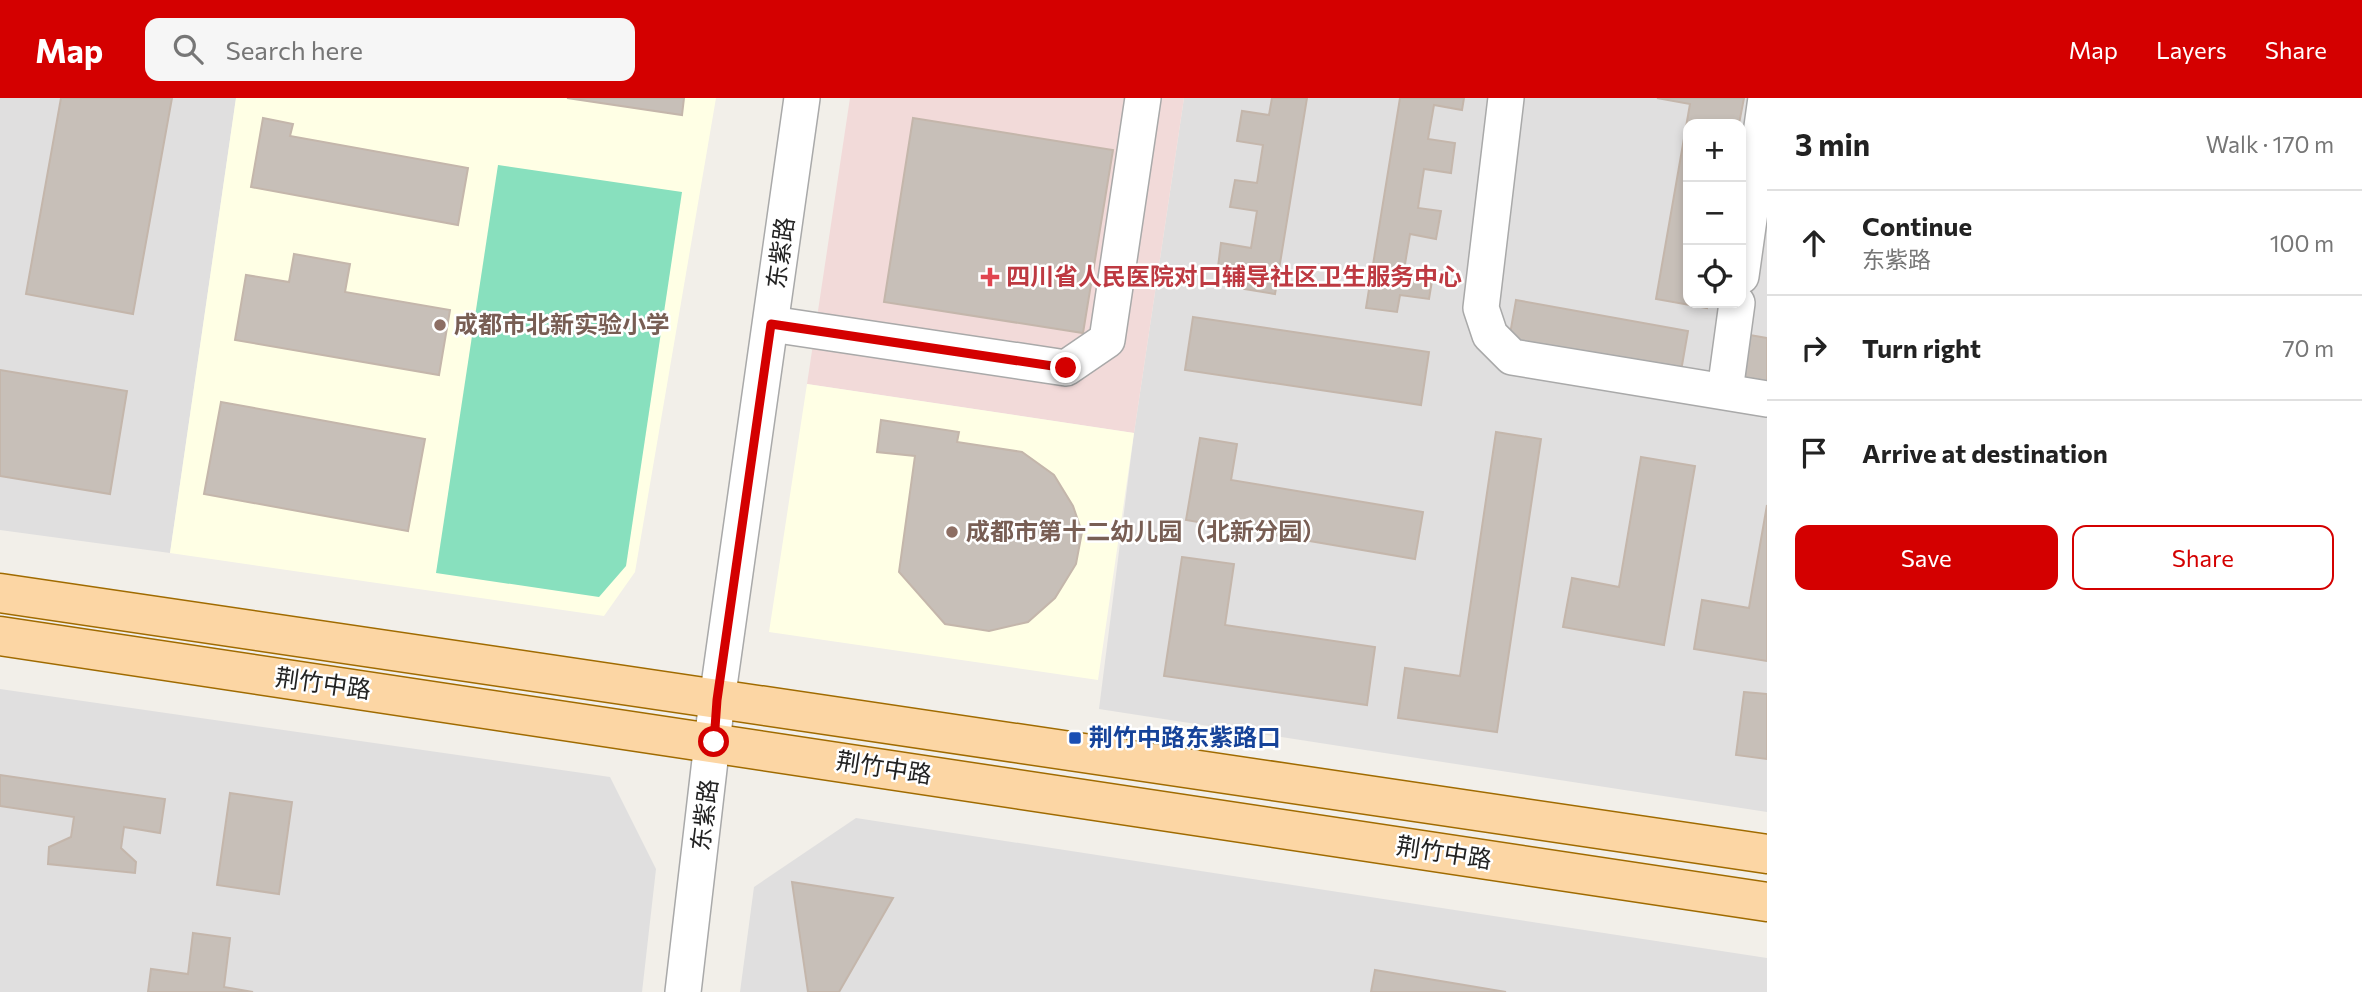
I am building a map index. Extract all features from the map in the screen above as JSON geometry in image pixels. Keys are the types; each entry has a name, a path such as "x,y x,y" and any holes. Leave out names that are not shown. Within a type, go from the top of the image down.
{"main road":[{"name":"荆竹中路","path":"0,593 1767,854"},
{"name":"荆竹中路","path":"0,636 1767,902"}],"street":[{"name":"东紫路","path":"683,992 717,700 802,98"},
{"path":"771,324 1066,368 1107,340 1143,98"},
{"path":"1506,98 1481,307 1490,335 1512,357 1767,398"},
{"path":"1745,245 1766,98"},
{"path":"1725,391 1736,308"}],"shaded area":[{"path":"0,98 236,98 170,553 0,530"},
{"name":"成都市北新实验小学","path":"236,98 716,98 635,572 604,616 170,553"},
{"path":"850,98 1184,98 1134,433 807,384"},
{"path":"1184,98 1767,98 1767,812 1099,709 1134,433"},
{"name":"成都市第十二幼儿园（北新分园）","path":"807,384 1134,433 1098,680 769,632"},
{"path":"0,689 610,777 656,869 642,992 0,992"},
{"path":"856,818 1767,958 1767,992 740,992 754,887"}],"green space":[{"path":"498,165 682,192 626,566 599,597 436,573"}],"building":[{"path":"61,98 172,98 133,314 26,294"},
{"path":"567,98 684,98 682,115"},
{"path":"1272,98 1307,98 1275,294 1244,289 1247,271 1218,267 1221,243 1251,248 1257,211 1230,207 1235,180 1257,183 1263,145 1237,141 1242,111 1269,115"},
{"path":"1400,98 1464,98 1462,110 1434,105 1428,139 1455,143 1451,173 1424,169 1418,208 1441,211 1436,239 1410,234 1404,270 1433,275 1429,299 1400,295 1397,312 1366,308"},
{"path":"1657,98 1744,98 1740,119 1687,119 1690,104"},
{"path":"263,118 293,124 290,136 468,168 458,225 251,187"},
{"path":"913,118 1113,150 1083,333 884,302"},
{"path":"1683,144 1683,304 1656,299"},
{"path":"294,254 350,264 345,292 450,310 439,375 235,340 246,275 289,282"},
{"path":"1516,300 1688,331 1681,371 1509,340"},
{"path":"1193,317 1429,352 1421,405 1185,370"},
{"path":"1744,334 1767,338 1767,386 1736,381"},
{"path":"0,370 127,391 110,494 0,476"},
{"path":"221,402 425,439 408,531 204,494"},
{"path":"881,420 959,432 957,442 1022,452 1054,475 1073,506 1082,532 1076,564 1055,598 1028,622 989,631 945,624 899,572 915,456 877,452"},
{"path":"1496,432 1541,439 1497,732 1398,718 1405,668 1460,676"},
{"path":"1200,438 1237,444 1231,480 1423,512 1415,559 1186,520"},
{"path":"1641,457 1695,466 1664,645 1563,627 1572,578 1619,587"},
{"path":"1767,505 1767,661 1694,649 1702,600 1749,608"},
{"path":"1182,557 1234,564 1225,625 1375,647 1367,705 1164,676"},
{"path":"1744,692 1767,694 1767,759 1736,755"},
{"path":"0,775 165,799 160,833 124,827 121,848 136,862 135,873 48,864 49,847 71,837 74,817 0,806"},
{"path":"230,793 292,802 279,894 217,885"},
{"path":"792,882 893,898 839,992 808,992"},
{"path":"193,933 230,938 224,987 253,992 148,992 151,969 188,974"},
{"path":"1375,970 1506,992 1371,992"}],"place":[{"name":"四川省人民医院对口辅导社区卫生服务中心","path":"990,277"},
{"name":"成都市北新实验小学","path":"440,325"},
{"name":"成都市第十二幼儿园（北新分园）","path":"952,532"},
{"name":"荆竹中路东紫路口","path":"1075,738"}],"route":[{"path":"714,742 717,700 771,324 1066,368"}]}
